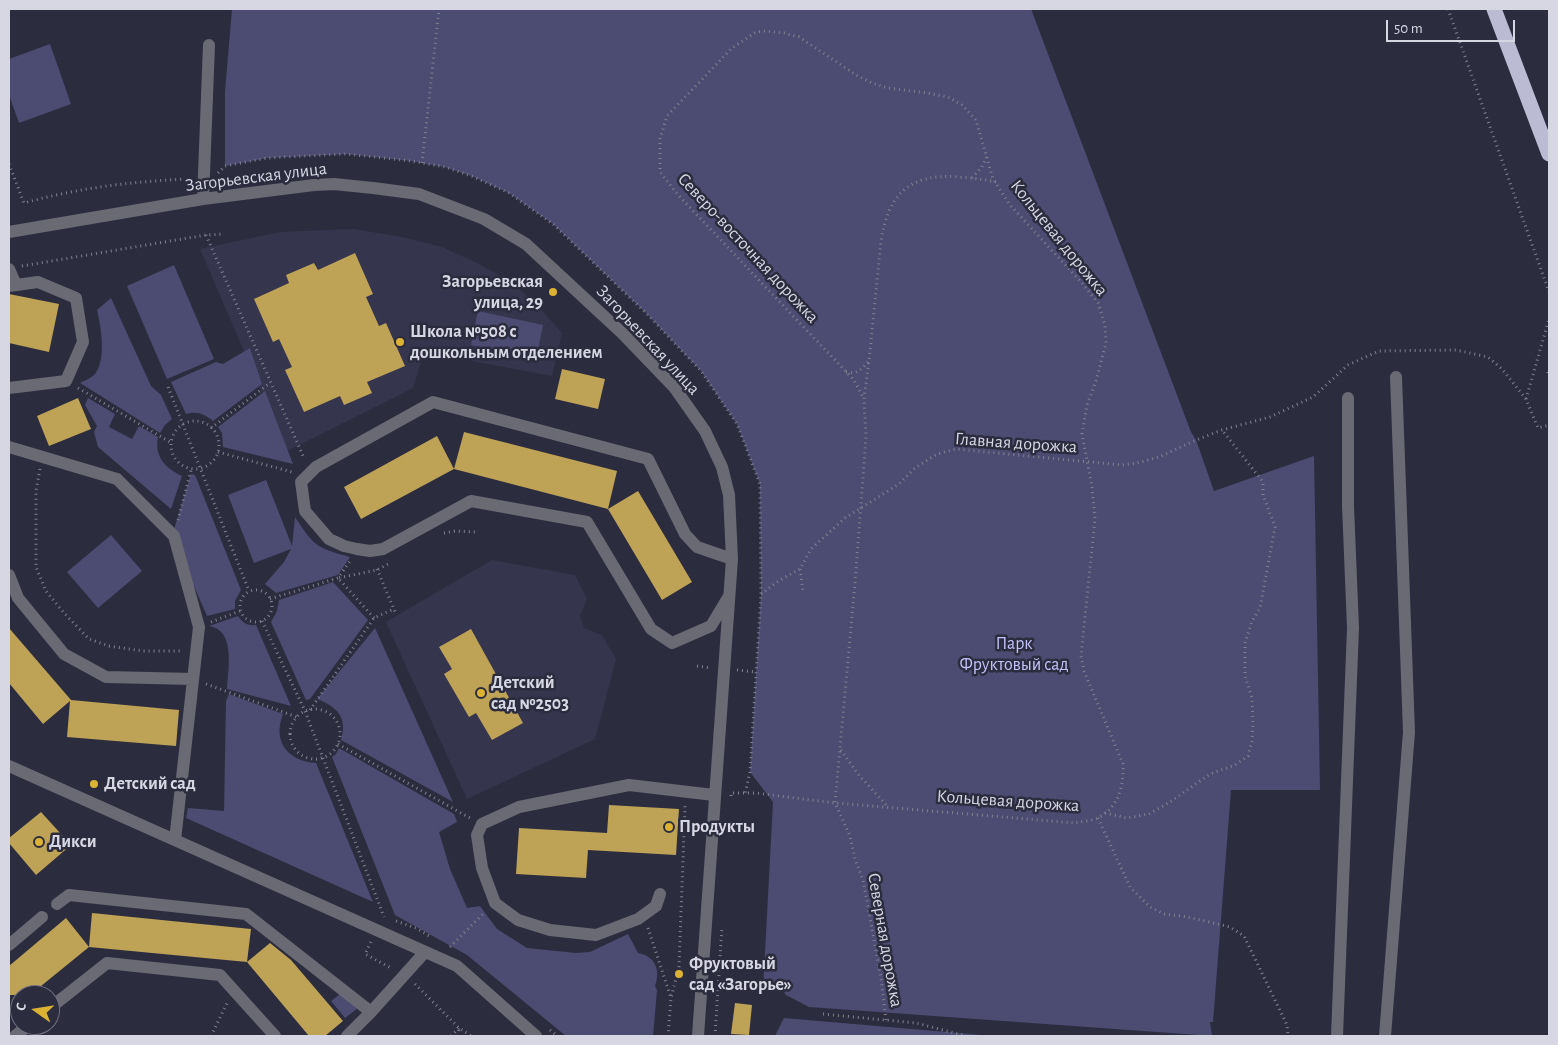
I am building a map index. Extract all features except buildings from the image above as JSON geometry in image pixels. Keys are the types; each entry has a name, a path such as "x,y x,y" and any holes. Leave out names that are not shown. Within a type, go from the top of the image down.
{"highway":[{"path":"1494,9 1549,154"}],"street":[{"path":"204,199 209,45"},
{"name":"Загорьевская улица","path":"9,232 204,199 314,185 334,184 419,194 484,219 526,244 622,333 674,387 705,431 722,466 730,495 732,559 730,594 698,1036"},
{"path":"9,388 66,381 83,342 76,298 38,282 12,285 14,268"},
{"path":"1385,1036 1409,732 1396,378"},
{"path":"1336,1036 1353,628 1348,506 1348,398"},
{"path":"730,594 711,626 672,643 651,629 587,522 471,501 383,548 363,550 344,546 329,539 305,511 301,482 316,466 433,402 648,459 685,534 697,548 732,559"},
{"path":"9,446 117,479 174,536 199,627 175,840"},
{"path":"9,575 18,598 64,654 106,677 194,679"},
{"path":"9,766 456,966 536,1036"},
{"path":"660,894 656,906 638,919 596,935 550,930 518,920 494,903 482,868 476,835 482,824 519,807 629,785 685,790 714,795"},
{"path":"58,904 69,894 246,914 372,1012"},
{"path":"9,945 42,917"},
{"path":"347,1036 372,1012 424,952"},
{"path":"60,1000 106,963 220,975 275,1036"}],"path":[{"path":"422,163 439,9"},
{"path":"1448,9 1549,292"},
{"name":"Северо-восточная дорожка","path":"864,399 854,380 669,185 660,172 659,158 660,139 667,116 742,40 756,32 784,33 799,37 856,75 872,83 888,88 948,97 962,105 976,120 993,179 996,183"},
{"path":"9,164 24,203 51,195 148,181 214,179 225,166 267,158 346,154 445,167 509,193 553,224 647,314 701,371 737,424 760,484 761,594 750,772 745,794 731,793 730,802"},
{"path":"971,178 982,168 987,156"},
{"name":"Кольцевая дорожка","path":"745,794 756,793 888,807 1075,823 1098,818 1111,808 1118,798 1123,781 1122,764 1084,671 1082,656 1095,519 1092,487 1082,434 1087,405 1096,381 1106,343 1105,325 1098,303 1082,282 1010,205 996,183 985,179 946,176 925,178 910,185 899,194 891,205 884,224 864,399 866,437 840,750"},
{"path":"14,268 206,235 222,234"},
{"path":"206,235 308,474"},
{"path":"1526,399 1549,319"},
{"path":"845,372 856,373 863,369 869,361"},
{"path":"1549,368 1547,369 1549,376"},
{"path":"66,381 170,442"},
{"path":"211,428 270,383"},
{"path":"168,387 249,592"},
{"path":"196,421 207,424 215,432 219,441 218,452 213,462 200,469 191,470 180,465 172,454 170,442 175,431 182,424 196,421"},
{"path":"1104,813 1127,818 1149,814 1210,774 1235,765 1248,756 1252,741 1253,722 1252,698 1245,676 1245,643 1252,622 1260,608 1275,527 1263,495 1263,482 1222,430"},
{"name":"Главная дорожка","path":"800,569 811,549 845,518 899,484 915,468 937,454 956,449 1120,465 1159,457 1196,440"},
{"path":"218,452 308,474"},
{"path":"42,457 36,491 36,567 46,591 89,639 109,646 143,652 196,651"},
{"path":"174,536 191,470"},
{"path":"270,599 338,578 363,550 396,614"},
{"path":"761,594 780,580 800,569 803,591"},
{"path":"338,578 374,618"},
{"path":"258,590 270,599 271,611 262,621 246,619 240,611 241,600 249,592 258,590"},
{"path":"310,710 374,618 394,609"},
{"path":"199,627 240,611"},
{"path":"262,621 305,711 384,916"},
{"path":"194,679 297,716"},
{"path":"310,710 324,711 332,716 338,724 340,734 338,744 332,752 324,757 314,759 305,757 297,752 292,744 290,734 291,725 297,716 310,710"},
{"path":"338,744 482,824"},
{"path":"840,750 858,774 888,807"},
{"name":"Северная дорожка","path":"840,750 835,802 850,836 863,880 881,978 886,1020"},
{"path":"668,1036 671,998 680,967 685,790"},
{"path":"1098,818 1130,887 1150,907 1164,914 1230,927 1244,936 1288,1026 1288,1036"},
{"path":"450,947 494,903"},
{"path":"644,914 671,998"},
{"path":"716,1036 723,922"},
{"path":"376,931 365,954 405,974 459,1028 470,1036"},
{"path":"211,1036 234,990"},
{"path":"823,1014 916,1024 966,1036"},
{"path":"451,1036 459,1028"},
{"path":"458,1036 459,1028"}],"shaded area":[{"name":"Школа №508 с дошкольным отделением","path":"353,229 402,237 442,247 477,263 511,282 537,305 562,333 552,376 424,352 413,388 287,451 200,249 280,232"},
{"path":"492,560 575,575 587,599 580,616 584,628 602,635 616,659 595,739 467,799 386,622"}],"green space":[{"name":"Парк Фруктовый сад","path":"232,9 1031,9 1214,491 1314,456 1320,790 1231,790 1213,1022 1210,1022 1212,1036 809,1007 786,995 784,992 763,990 773,802 750,772 761,594 760,484 737,424 701,371 647,314 553,224 509,193 474,177 445,167 411,161 346,154 267,158 225,166 225,92"},
{"path":"50,44 71,104 19,123 9,95 9,59"},
{"path":"174,265 214,359 167,379 127,286"},
{"path":"111,298 151,386 161,395 172,419 160,433 80,383 94,375 101,361 102,344 97,310"},
{"path":"478,311 543,325 536,359 471,345"},
{"path":"250,348 262,384 213,421 201,414 186,414 171,382 216,362 223,364"},
{"path":"265,391 293,464 223,447 222,433 218,427"},
{"path":"88,398 115,414 109,427 132,439 139,426 158,437 159,456 162,461 182,476 171,509 98,447 94,432 97,426 85,405"},
{"path":"191,474 195,475 241,590 235,601 235,609 207,616 172,536"},
{"path":"266,480 292,546 295,517 312,540 322,548 350,557 338,575 276,593 265,584 284,562 291,549 254,563 228,495"},
{"path":"111,535 142,571 98,608 67,572"},
{"path":"333,582 368,620 310,699 306,700 271,622 277,611 279,600"},
{"path":"238,616 246,624 256,625 291,706 227,689 229,652 227,642 218,629 209,626"},
{"path":"375,628 453,802 341,740 343,732 342,719 335,709 317,699"},
{"path":"229,694 283,714 280,724 281,741 290,754 316,763 373,902 186,818 188,808 224,811 226,701"},
{"path":"339,748 454,814 457,822 439,832 450,869 467,908 480,906 497,929 527,948 576,953 590,952 628,934 638,953 649,957 657,969 653,1036 566,1036 467,955 395,915 332,757"},
{"path":"344,991 358,1008 345,1018 331,1001"},
{"path":"784,1018 993,1036 775,1036"}],"place":[{"name":"Загорьевская улица, 29","path":"553,292"},
{"name":"Школа №508 с дошкольным отделением","path":"400,342"},
{"name":"Детский сад №2503","path":"481,693"},
{"name":"Детский сад","path":"94,784"},
{"name":"Продукты","path":"669,827"},
{"name":"Дикси","path":"39,842"},
{"name":"Фруктовый сад «Загорье»","path":"679,974"}]}
